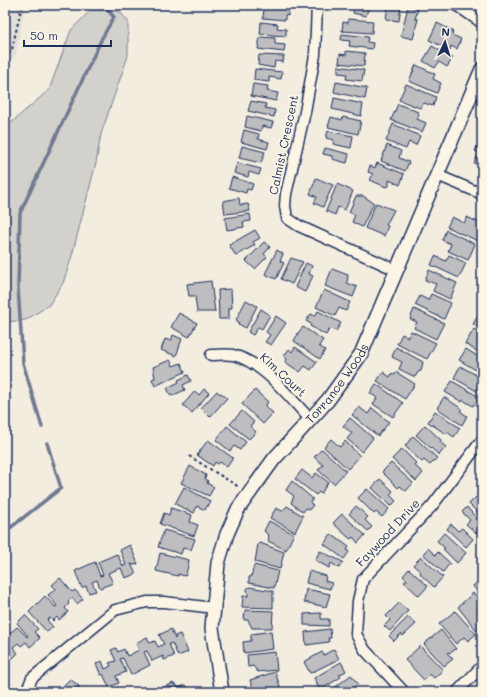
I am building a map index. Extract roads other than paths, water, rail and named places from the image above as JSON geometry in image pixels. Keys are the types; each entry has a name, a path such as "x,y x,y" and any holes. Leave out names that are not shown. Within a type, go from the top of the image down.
{"street":[{"name":"Calmist Crescent","path":"317,5 315,55 305,112 286,194 285,206 287,218 299,226 396,270"},
{"path":"456,5 482,23"},
{"name":"Torrance Woods","path":"222,692 212,628 218,563 238,509 274,460 328,400 361,354 482,69"},
{"path":"437,175 482,194"},
{"name":"Kim Court","path":"211,355 232,355 251,362 264,371 310,419"},
{"name":"Faywood Drive","path":"404,692 365,650 356,634 358,601 363,579 432,506 482,440"},
{"path":"26,692 32,678 114,610 146,602 164,602 214,608"},
{"path":"457,692 482,666"}],"waterway":[{"path":"42,427 23,363 18,287 20,213 102,38 114,17 103,5"},
{"path":"5,532 61,488 47,443"}]}
